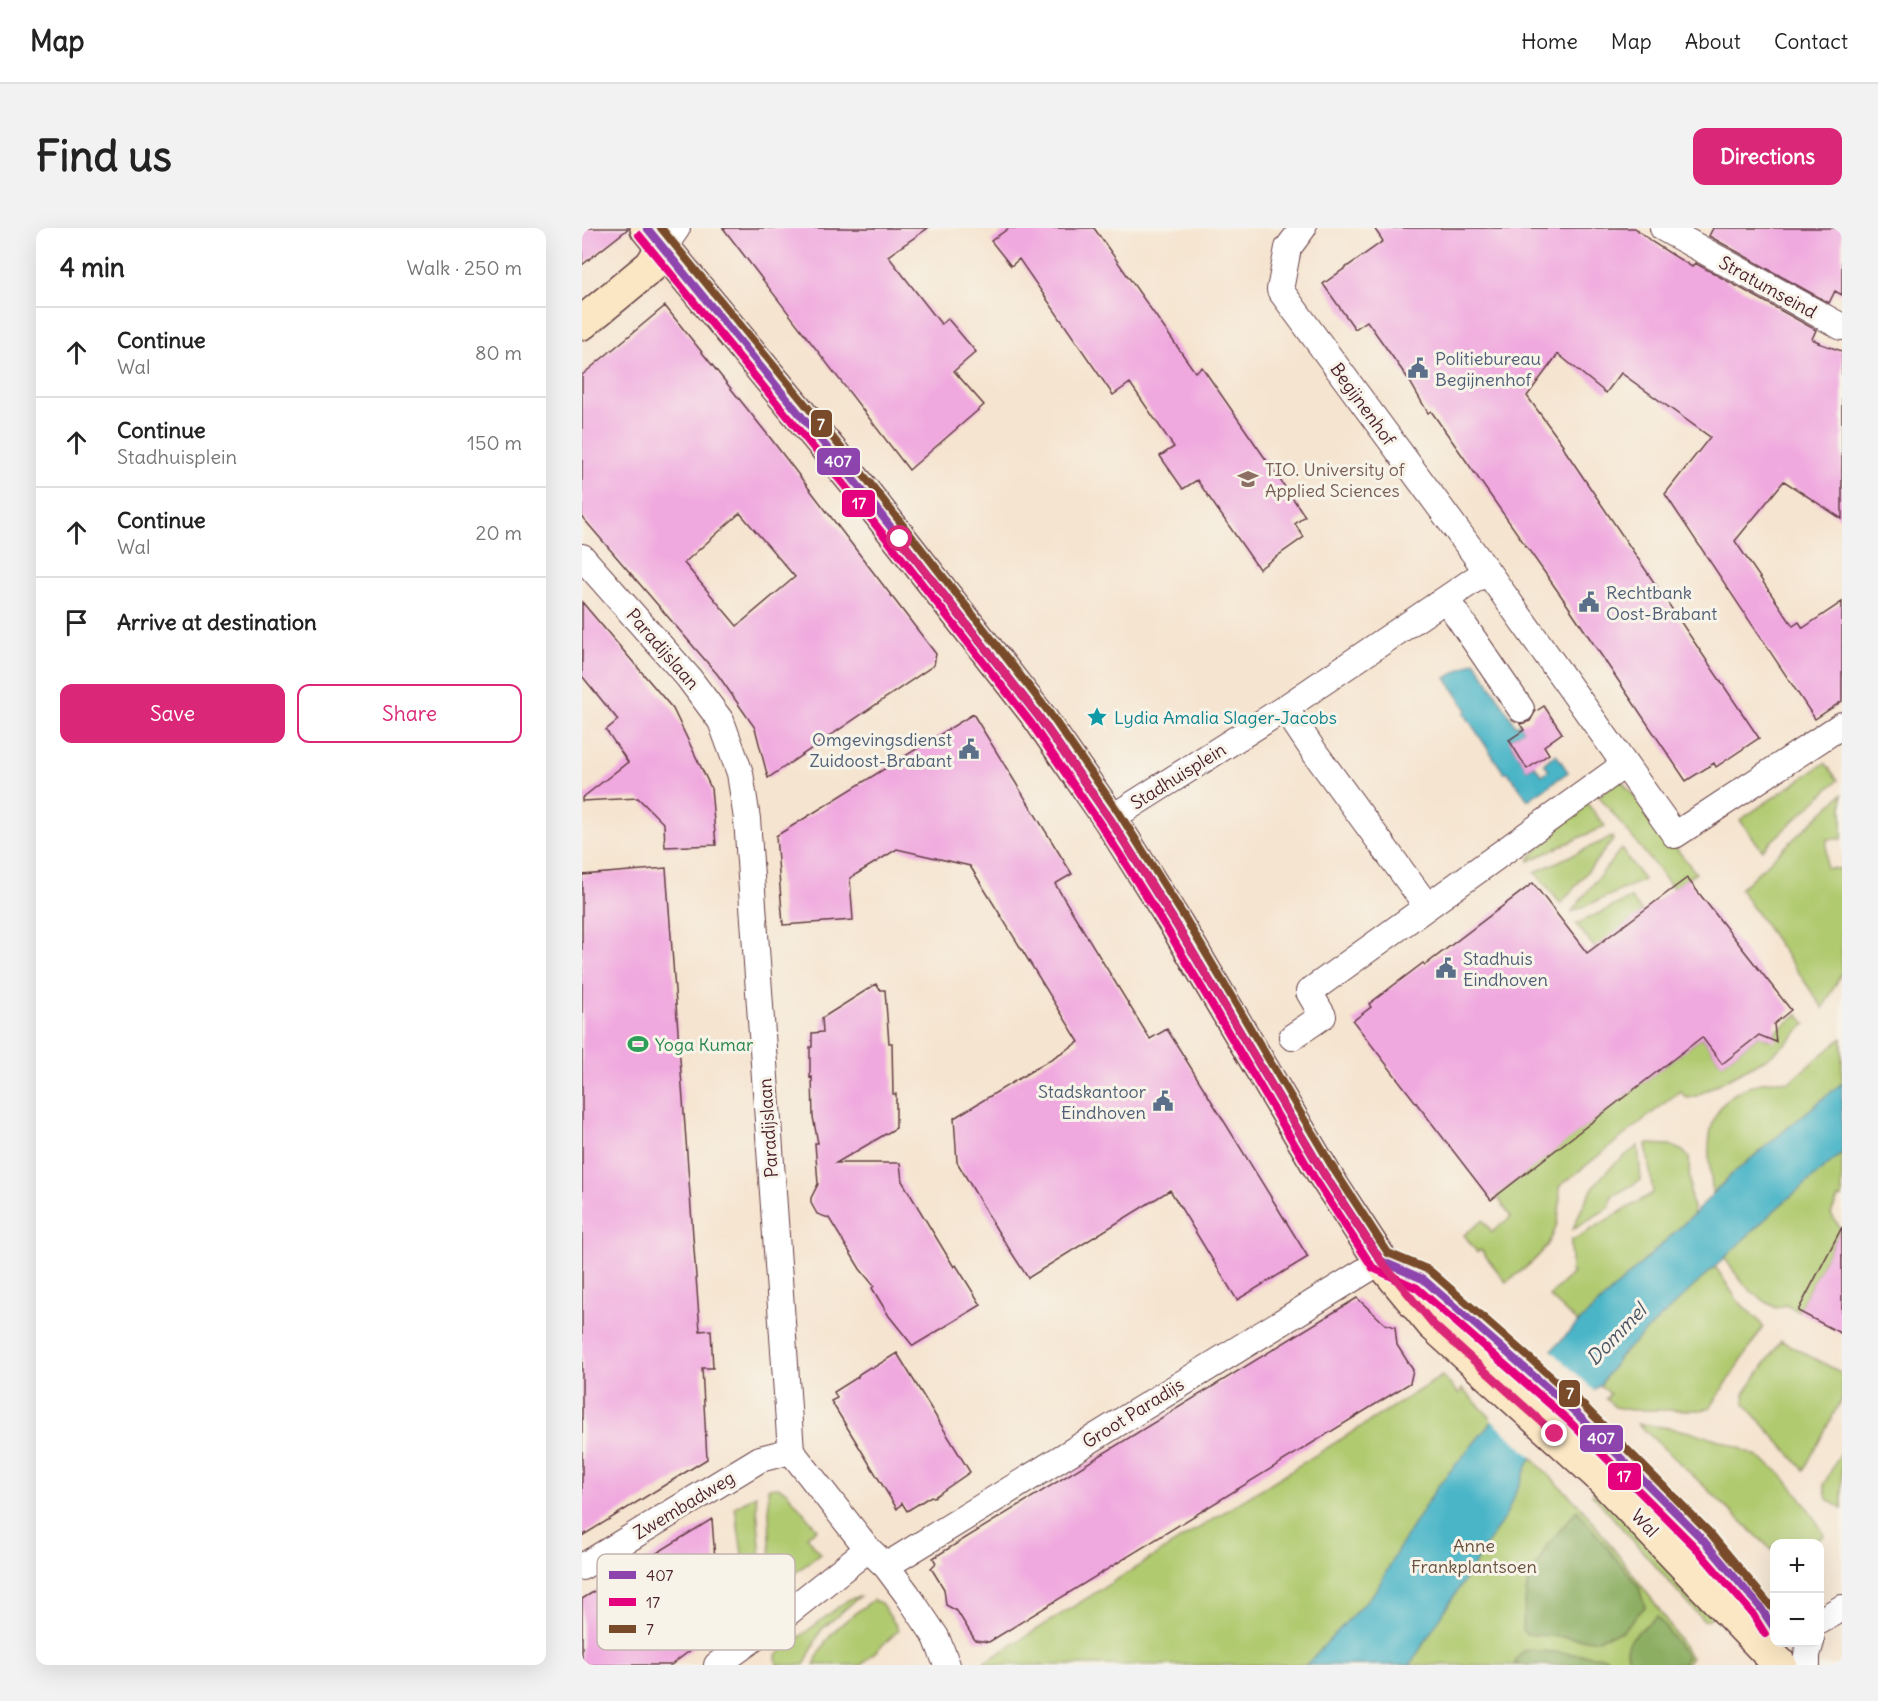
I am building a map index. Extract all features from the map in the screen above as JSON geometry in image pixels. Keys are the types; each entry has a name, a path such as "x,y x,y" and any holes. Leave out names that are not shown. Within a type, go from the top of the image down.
{"street":[{"name":"Begijnenhof","path":"1303,228 1288,248 1280,290 1487,572"},
{"name":"Stratumseind","path":"1663,228 1698,237 1842,327"},
{"path":"582,323 651,266 662,235"},
{"path":"662,235 1039,717 1110,819"},
{"name":"Paradijslaan","path":"582,556 688,677 721,721 740,773 747,819 791,1451"},
{"path":"1487,572 1675,836 1842,725"},
{"name":"Stadhuisplein","path":"1487,572 1286,708 1110,819 1182,934 1324,1174 1381,1261 1433,1324 1502,1388"},
{"path":"1446,600 1521,709"},
{"path":"1286,708 1315,753 1427,906"},
{"path":"1292,1037 1323,1016 1309,992 1624,765"},
{"name":"Groot Paradijs","path":"886,1566 1381,1261"},
{"name":"Wal","path":"1502,1388 1599,1475 1780,1665"},
{"path":"791,1451 907,1594 936,1637 947,1665"},
{"name":"Zwembadweg","path":"605,1554 760,1459 791,1451"},
{"path":"795,1607 868,1548"},
{"name":"Zwembadweg","path":"582,1568 597,1559"},
{"path":"1824,1619 1842,1608"},
{"path":"1808,1665 1807,1655 1809,1647"},
{"path":"717,1665 738,1650"}],"green space":[{"path":"1825,763 1838,780 1762,850 1740,820"},
{"path":"1621,780 1696,873 1673,888 1598,795"},
{"path":"1842,794 1842,839 1827,839 1826,868 1842,869 1842,972 1823,1008 1740,889"},
{"path":"1586,802 1605,826 1529,861 1529,858"},
{"path":"1612,837 1613,840 1561,904 1535,872"},
{"path":"1621,849 1644,880 1572,912 1572,911"},
{"path":"1631,898 1642,912 1595,948 1576,924"},
{"path":"1798,1014 1806,1024 1767,1058 1694,1097 1687,1098 1680,1091 1559,1187 1558,1219 1548,1244 1530,1264 1506,1282 1481,1250 1477,1252 1464,1235 1483,1220 1492,1232 1511,1217 1496,1195 1702,1037 1722,1064 1763,1032 1763,1037 1770,1040 1775,1036 1775,1032"},
{"path":"1842,1038 1842,1083 1730,1176 1713,1193 1709,1146 1715,1118 1722,1105 1733,1095 1753,1085 1773,1081 1789,1082"},
{"path":"1646,1144 1670,1145 1683,1151 1689,1158 1690,1193 1694,1214 1578,1323 1549,1296 1573,1273 1571,1271 1571,1241 1653,1193"},
{"path":"1638,1146 1641,1180 1611,1197 1610,1207 1573,1229 1591,1191 1605,1173"},
{"path":"1842,1153 1842,1198 1838,1198 1831,1214 1841,1229 1798,1311 1785,1305 1776,1308 1746,1287 1724,1257"},
{"path":"1715,1266 1737,1300 1763,1327 1711,1407 1703,1410 1631,1410 1615,1407 1606,1399 1610,1394 1600,1385 1620,1356"},
{"path":"1781,1341 1842,1373 1842,1398 1804,1470 1745,1404 1744,1394"},
{"name":"Anne Frankplantsoen","path":"1442,1376 1459,1394 1462,1389 1583,1509 1657,1606 1691,1658 1685,1665 980,1665"},
{"path":"1638,1424 1671,1428 1721,1441 1753,1454 1784,1477 1825,1535 1818,1539 1770,1539 1770,1548"},
{"path":"1842,1450 1842,1509 1827,1499 1824,1484"},
{"path":"1600,1485 1714,1615 1707,1621 1702,1619 1592,1494"},
{"path":"778,1487 787,1492 817,1529 807,1536 820,1554 795,1573 795,1554 771,1554 768,1488"},
{"path":"756,1495 761,1554 742,1554 735,1507"},
{"path":"1577,1510 1639,1587 1645,1607 1622,1631 1595,1640 1526,1634 1522,1630 1527,1586 1546,1547"},
{"path":"859,1597 821,1630 804,1665 777,1665 776,1655 783,1650 795,1650 795,1640 849,1599"},
{"path":"873,1600 881,1603 899,1630 861,1665 814,1665 831,1635"},
{"path":"1657,1616 1687,1657 1681,1665 1633,1665 1628,1657 1629,1644 1638,1632"},
{"path":"1523,1651 1604,1657 1620,1665 1515,1665"}],"water":[{"path":"1475,661 1516,726 1520,724 1524,730 1509,740 1527,769 1534,765 1542,775 1549,770 1544,763 1556,754 1568,772 1528,800 1508,772 1504,773 1464,713 1467,710 1446,678"},
{"name":"Dommel","path":"1842,1083 1842,1153 1777,1208 1620,1356 1600,1385 1577,1407 1530,1460 1506,1515 1410,1665 1306,1665 1377,1589 1400,1546 1437,1487 1552,1350 1694,1214 1730,1176"}],"pier":[{"path":"1549,1348 1595,1391 1533,1458 1490,1419"}],"building":[{"path":"582,228 629,228 582,265"},
{"path":"723,228 928,228 888,256 941,324 948,319 976,352 954,371 984,405 909,470"},
{"path":"1009,228 1094,228 1195,372 1202,367 1305,516 1295,524 1304,537 1259,569 1197,480 1183,489 1160,456 1174,447 1130,383 1113,395 1019,259 1011,266 991,241"},
{"path":"1374,228 1635,228 1652,242 1692,267 1695,263 1816,330 1812,339 1818,343 1842,351 1842,519 1784,481 1735,541 1793,626 1799,622 1803,628 1842,602 1842,701 1815,719 1665,494 1710,437 1621,373 1606,393 1558,354 1527,396 1563,445 1759,738 1716,767 1714,763 1686,781 1564,600 1431,411 1428,413 1409,380 1367,321 1355,329 1323,284 1383,241"},
{"path":"1713,228 1842,228 1842,295 1835,291 1829,303 1709,236"},
{"path":"665,306 768,435 936,654 934,665 768,778 755,728 718,675 582,517 582,375","holes":["740,513 795,577 737,626 684,563"]},
{"path":"582,602 673,709 711,788 716,845 665,847 664,824 638,798 582,801 582,798 628,762 606,730 618,720 582,676"},
{"path":"1544,706 1562,733 1544,746 1549,754 1527,769 1509,740 1524,730 1520,724 1530,721 1535,712"},
{"path":"973,714 1072,874 1055,884 1150,1039 1167,1029 1308,1257 1237,1300 1170,1190 1028,1278 997,1230 957,1162 954,1118 1079,1042 970,866 897,849 850,878 853,920 783,925 776,836"},
{"path":"666,868 700,1331 711,1330 713,1368 702,1368 707,1459 582,1536 582,875"},
{"path":"1687,878 1791,1010 1774,1024 1776,1042 1759,1035 1722,1064 1702,1037 1491,1200 1353,1021 1371,1007 1369,1004 1423,963 1425,965 1533,883 1587,953"},
{"path":"876,984 880,990 885,990 889,1043 892,1043 896,1128 836,1163 900,1163 902,1181 954,1267 956,1265 981,1305 913,1346 889,1316 872,1288 874,1286 860,1269 829,1218 817,1214 811,1203 818,1184 815,1143 818,1143 813,1117 812,1077 810,1078 812,1033 823,1032 822,1018"},
{"path":"1842,1227 1842,1334 1798,1311"},
{"path":"1357,1298 1385,1324 1395,1327 1397,1345 1413,1370 1410,1383 989,1642 975,1640 957,1611 946,1605 944,1589 931,1568 936,1563 933,1558"},
{"path":"897,1353 970,1472 934,1497 931,1496 907,1511 902,1503 897,1509 831,1401 837,1398 834,1392 870,1367 873,1368"},
{"path":"712,1519 715,1554 655,1554"},
{"path":"597,1590 597,1650 691,1650 671,1665 582,1665 582,1599"}],"transit line":[{"name":"407","path":"647,228 861,489 1039,717 1110,819 1176,924 1324,1174 1381,1261 1423,1279 1575,1412 1703,1540 1770,1622"},
{"name":"7","path":"661,228 869,482 1048,711 1119,813 1185,918 1333,1168 1388,1253 1429,1270 1582,1404 1710,1533 1770,1605"},
{"name":"17","path":"639,235 853,496 1031,723 1101,825 1167,929 1315,1179 1373,1268 1417,1288 1568,1420 1695,1547 1752,1613 1765,1634"}],"place":[{"name":"Politiebureau Begijnenhof","path":"1418,368"},
{"name":"TIO. University of Applied Sciences","path":"1248,479"},
{"name":"Rechtbank Oost-Brabant","path":"1589,602"},
{"name":"Lydia Amalia Slager-Jacobs","path":"1097,717"},
{"name":"Omgevingsdienst Zuidoost-Brabant","path":"969,749"},
{"name":"Stadhuis Eindhoven","path":"1446,968"},
{"name":"Yoga Kumar","path":"638,1044"},
{"name":"Stadskantoor Eindhoven","path":"1163,1101"}],"route":[{"path":"900,539 1039,717 1110,819 1176,924 1324,1174 1381,1261 1433,1324 1555,1434"}]}
